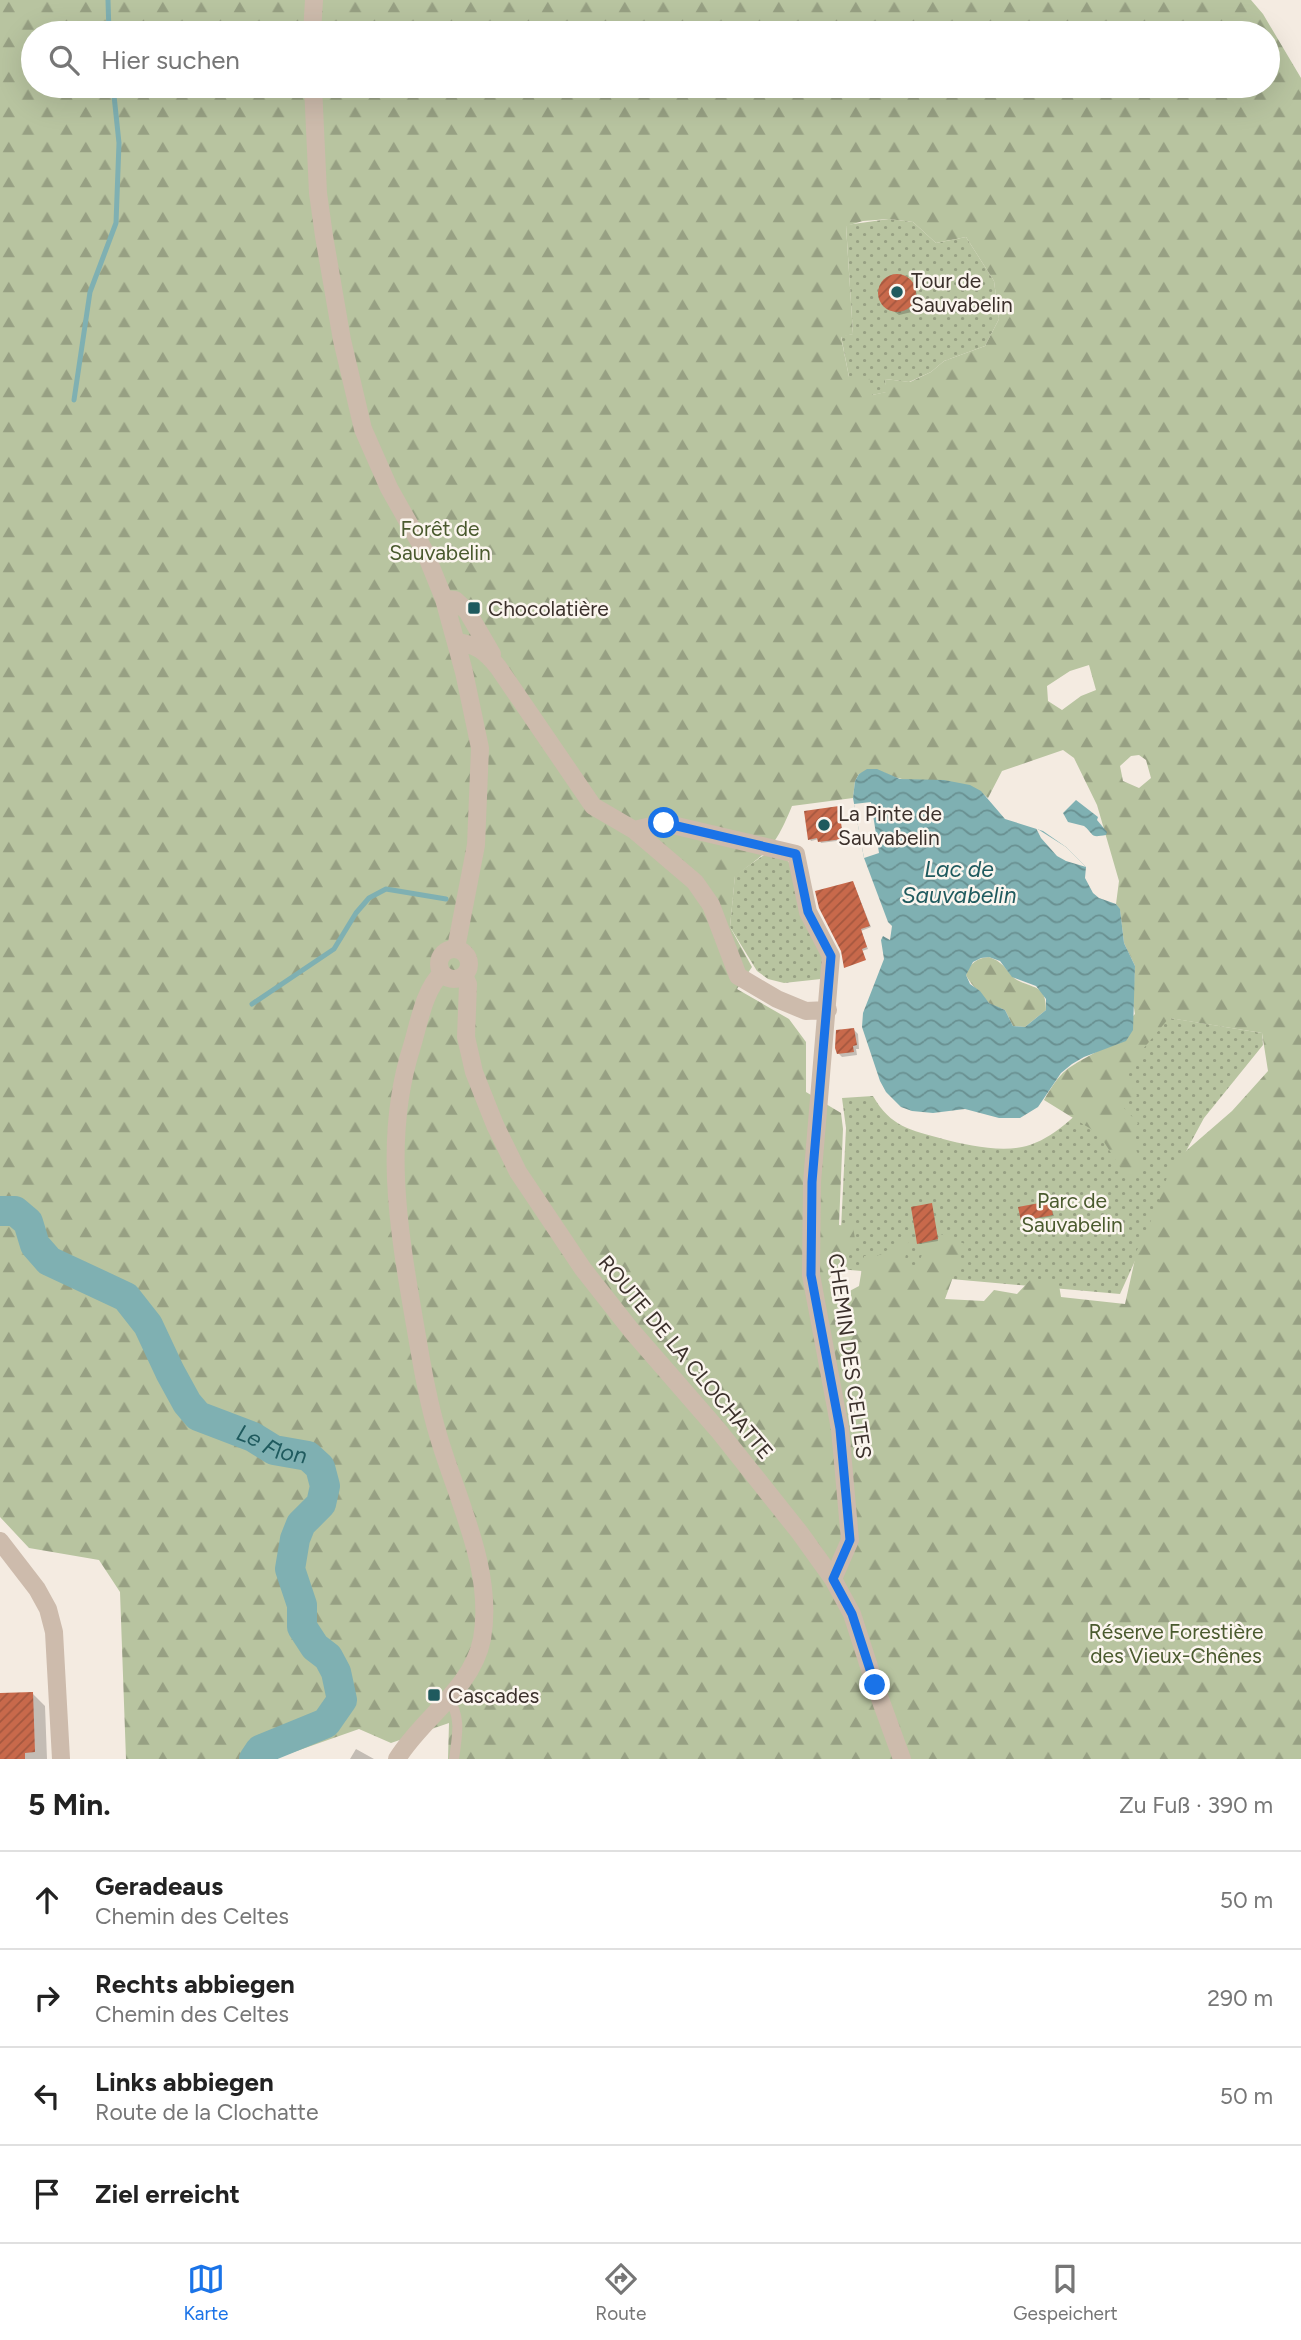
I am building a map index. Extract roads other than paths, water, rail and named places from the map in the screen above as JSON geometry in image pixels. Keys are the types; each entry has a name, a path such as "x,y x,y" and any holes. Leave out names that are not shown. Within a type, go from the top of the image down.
{"street":[{"path":"313,21 314,0"},
{"path":"314,98 318,193 324,236 342,340 363,429 389,488 425,552 444,598 480,748 477,845 456,948"},
{"path":"444,598 455,600 467,611 504,675 593,806 634,830 695,882 711,905 738,976 776,999 806,1011 828,1010"},
{"path":"456,642 483,649 504,675"},
{"name":"CHEMIN DES CELTES","path":"634,830 664,823 796,854 808,912 831,956 812,1182 811,1275 840,1429 850,1540 833,1579"},
{"path":"456,948 464,952 469,960 469,969 464,976 448,978 442,973 439,962 445,951 456,948"},
{"path":"397,1759 449,1698 476,1659 482,1639 484,1593 480,1568 432,1414 401,1242 394,1175 395,1132 407,1060 435,979 442,973"},
{"name":"ROUTE DE LA CLOCHATTE","path":"464,976 468,984 466,1037 474,1072 495,1125 518,1172 583,1269 631,1330 718,1430 833,1579 852,1614 902,1759"},
{"path":"0,1541 37,1589 48,1609 54,1632 61,1759"}],"lane":[{"path":"449,1698 457,1709 454,1759"}],"water":[{"name":"Lac de Sauvabelin","path":"867,769 877,769 900,779 944,780 970,785 981,791 1005,819 1043,831 1066,847 1086,867 1085,878 1093,893 1116,904 1120,909 1124,943 1135,966 1133,1030 1126,1041 1072,1064 1061,1073 1038,1107 1020,1118 999,1118 965,1109 933,1113 912,1111 901,1107 886,1092 880,1081 862,1027 863,1013 884,959 881,940 883,936 890,940 892,926 888,922 864,858 853,798 855,781 859,774","holes":["989,957 1000,961 1012,977 1036,986 1046,999 1046,1010 1025,1027 1013,1026 1005,1010 989,1003 980,991 970,984 966,975 973,962 981,958"]},
{"path":"1076,800 1098,817 1097,820 1107,832 1106,835 1094,836 1084,826 1068,822 1063,813"}],"waterway":[{"path":"108,0 109,21"},
{"path":"74,400 90,292 116,223 119,143 114,98"},
{"path":"252,1004 334,949 356,913 369,898 386,889 446,899"},
{"name":"Le Flon","path":"0,1211 15,1211 28,1222 35,1245 49,1261 126,1297 148,1325 187,1403 198,1416 253,1437 274,1450 308,1456 320,1467 325,1486 321,1504 301,1524 295,1539 290,1569 302,1605 302,1627 315,1647 328,1657 336,1672 342,1700 326,1723 260,1750 254,1759"}],"place":[{"name":"Tour de Sauvabelin","path":"897,292"},
{"name":"Chocolatière","path":"474,608"},
{"name":"La Pinte de Sauvabelin","path":"824,825"},
{"name":"Cascades","path":"434,1695"}],"park label":[{"name":"Forêt de Sauvabelin","path":"440,540"},
{"name":"Parc de Sauvabelin","path":"1072,1212"},
{"name":"Réserve Forestière des Vieux-Chênes","path":"1176,1643"}]}
